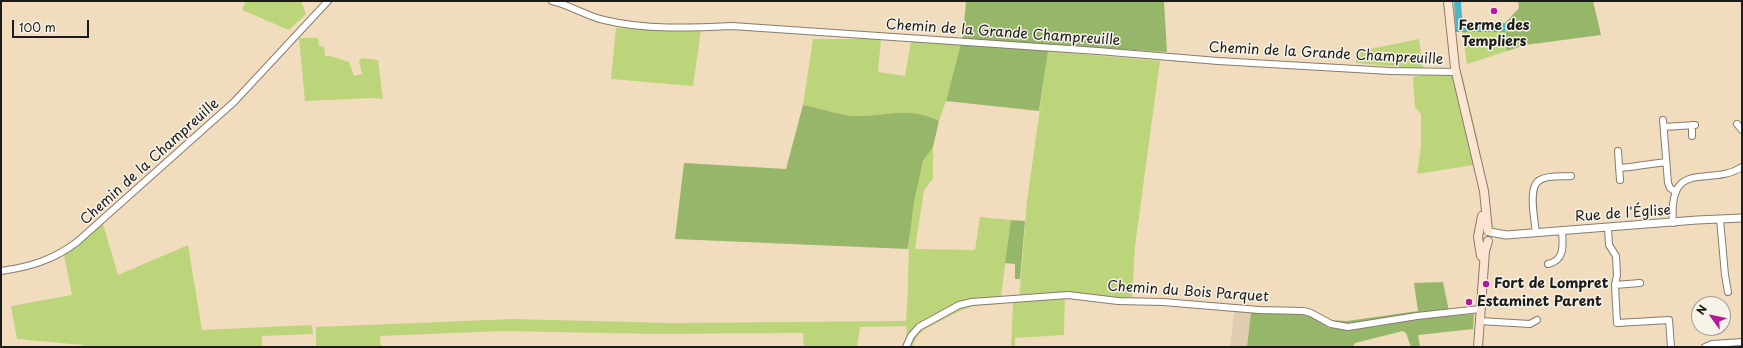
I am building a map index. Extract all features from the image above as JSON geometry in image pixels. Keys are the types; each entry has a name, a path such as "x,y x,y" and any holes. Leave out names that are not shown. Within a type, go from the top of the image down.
{"main road":[{"path":"1448,1 1456,72 1481,180 1489,236 1486,247 1482,285 1478,347"},
{"path":"1481,180 1481,222 1479,237 1482,285"},
{"path":"1479,237 1483,230 1489,236"},
{"path":"1479,237 1484,243 1489,236"}],"street":[{"name":"Chemin de la Champreuille","path":"1,271 26,267 44,262 58,255 77,242 219,116 294,39 328,1"},
{"name":"Chemin de la Grande Champreuille","path":"552,1 598,19 638,25 677,27 732,26 1098,51 1218,61 1390,71 1456,72"},
{"path":"1663,120 1668,184 1676,192"},
{"path":"1736,124 1742,130"},
{"path":"1664,128 1693,125 1692,136"},
{"path":"1618,151 1620,180"},
{"path":"1619,168 1666,162"},
{"path":"1672,223 1672,204 1676,192 1682,184 1690,178 1728,173 1742,167"},
{"path":"1536,233 1533,192 1534,185 1542,179 1571,176"},
{"name":"Rue de l'Église","path":"1489,236 1742,218"},
{"path":"1720,219 1728,292"},
{"path":"1608,228 1610,247 1616,256 1618,275 1615,285 1617,323 1669,320 1671,347"},
{"path":"1548,264 1555,262 1561,255 1563,248 1562,231"},
{"path":"1615,285 1640,283"},
{"name":"Chemin du Bois Parquet","path":"906,347 911,336 919,327 963,304 1053,296 1072,296 1118,301 1173,302 1259,310 1304,311 1313,314 1331,324 1348,327 1417,316 1480,309"},
{"path":"1479,321 1530,324 1537,320"},
{"path":"1705,347 1712,344 1727,345 1742,342"}],"shaded area":[{"path":"1235,305 1252,306 1247,347 1230,347"}],"green space":[{"path":"246,1 301,1 306,14 289,30 242,10"},
{"path":"966,1 1164,1 1167,52 1049,45 1039,111 946,101 963,36"},
{"path":"1518,1 1593,1 1601,35 1525,45 1507,51 1505,23 1519,8"},
{"path":"616,28 701,30 693,86 611,79"},
{"path":"1462,32 1505,32 1507,51 1467,64"},
{"path":"299,38 318,38 319,46 324,47 325,56 330,56 349,62 354,76 362,74 359,61 362,58 378,60 383,99 373,98 305,101"},
{"path":"813,39 881,39 878,72 905,76 911,41 961,45 939,121 928,116 908,113 852,116 803,105"},
{"path":"1419,39 1423,69 1356,63 1356,52"},
{"path":"1048,51 1160,61 1135,246 1132,297 1124,298 1123,305 1098,302 1099,295 1065,293 1064,335 1015,338 1015,347 1011,347 1013,303 1019,302 1027,201"},
{"path":"1424,75 1462,75 1478,142 1468,144 1474,165 1417,174 1421,146 1421,114 1415,107 1413,77"},
{"path":"803,105 851,116 908,113 928,116 939,121 933,147 923,161 914,201 908,249 675,239 684,163 786,169"},
{"path":"933,147 933,179 924,190 915,249 975,250 980,217 1011,220 1000,304 973,306 962,310 925,329 918,335 912,347 903,347 907,333 906,326 860,327 857,347 804,347 803,333 654,334 503,331 380,336 381,347 316,347 316,327 513,319 673,323 906,321 909,241 913,201 923,162"},
{"path":"1011,220 1025,221 1020,279 1015,279 1015,264 1005,263"},
{"path":"103,224 118,275 188,245 202,330 312,325 313,334 262,336 262,347 83,347 83,345 17,339 11,306 72,295 64,255"},
{"path":"1443,282 1450,316 1474,314 1473,329 1418,335 1420,347 1411,347 1406,333 1403,331 1355,343 1353,347 1247,347 1251,312 1307,315 1318,319 1329,328 1329,320 1347,321 1418,311 1414,283"}],"water":[{"path":"1454,1 1461,1 1462,18 1466,24 1505,23 1505,32 1456,32"}],"place":[{"name":"Ferme des Templiers","path":"1494,11"},
{"name":"Fort de Lompret","path":"1486,284"},
{"name":"Estaminet Parent","path":"1469,302"}]}
